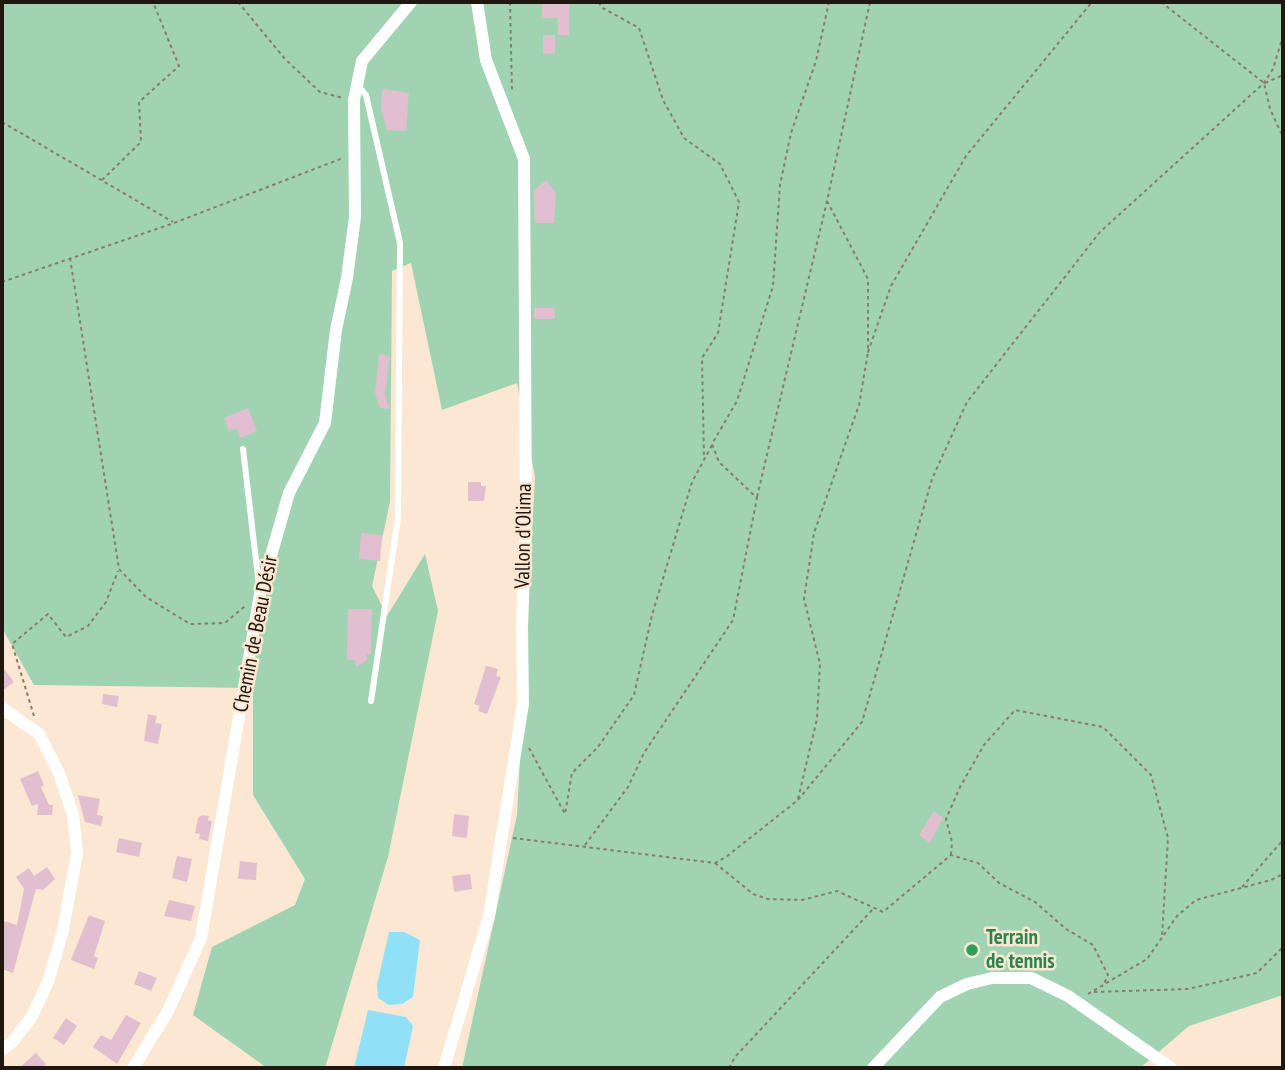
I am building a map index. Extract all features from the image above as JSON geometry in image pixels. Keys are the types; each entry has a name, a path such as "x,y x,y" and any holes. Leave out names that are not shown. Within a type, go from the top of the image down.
{"street":[{"name":"Chemin de Beau Désir","path":"133,1068 168,1011 201,939 260,594 289,493 325,423 335,330 348,278 355,217 357,153 354,100 362,61 411,2"},
{"name":"Vallon d'Olima","path":"444,1068 489,916 523,704 522,627 526,518 524,159 486,60 477,2"},
{"path":"2,708 39,734 73,815 77,853 63,930 48,982 31,1018 13,1041 2,1050"},
{"path":"873,1068 940,997 967,984 992,978 1031,978 1077,1002 1171,1068"}],"lane":[{"path":"357,85 366,95 400,243 398,518 371,701"},
{"path":"243,449 260,594"}],"path":[{"path":"102,180 141,142 139,102 179,66 153,2"},
{"path":"238,2 285,59 320,92 354,100"},
{"path":"510,2 512,98"},
{"path":"599,2 601,7 639,27 663,100 684,138 720,164 739,202 718,333 702,358 704,457"},
{"path":"519,728 565,814 572,773 598,747 634,695 652,615 688,495 704,457 737,401 773,286 780,185 791,133 816,61 828,2"},
{"path":"584,845 628,787 645,753 733,620 757,498 827,201 870,2"},
{"path":"798,800 817,719 820,664 804,599 814,533 859,405 868,352 891,286 966,156 1092,2"},
{"path":"1161,2 1264,83 1270,109 1283,137"},
{"path":"715,863 798,800 862,722 932,479 967,402 1100,232 1264,83 1273,69 1283,36"},
{"path":"1264,83 1283,75"},
{"path":"2,122 174,223"},
{"path":"2,282 174,223 357,153"},
{"path":"827,201 868,279 868,352"},
{"path":"39,734 12,644 48,614 66,637 88,626 106,602 119,569 70,258"},
{"path":"712,444 719,462 757,498"},
{"path":"119,569 146,597 190,624 225,623 260,594"},
{"path":"501,837 715,863 753,894 768,899 802,900 837,891 883,912 951,855 952,842 946,819 960,787 985,745 1014,710 1103,726 1151,775 1168,838 1162,936"},
{"path":"1241,888 1283,840"},
{"path":"951,855 978,863 999,883 1035,902 1066,929 1093,945 1108,975 1103,986"},
{"path":"1077,1002 1147,959 1177,916 1196,900 1283,874"},
{"path":"729,1068 735,1057 874,908"},
{"path":"1091,992 1188,989 1257,973 1283,947"}],"green space":[{"path":"2,2 1283,2 1283,995 1189,1026 1140,1068 462,1068 517,815 535,477 517,383 442,410 411,263 392,271 390,502 372,586 387,616 425,554 438,611 388,857 325,1068 267,1068 193,1015 212,947 295,905 305,879 253,795 253,688 34,685 2,628"}],"water":[{"path":"389,932 404,932 420,940 413,997 402,1004 389,1005 378,998 377,985"},
{"path":"368,1010 406,1017 413,1026 404,1068 354,1068"}],"building":[{"path":"542,2 569,2 569,35 558,35 558,18 542,18"},
{"path":"543,35 555,35 555,53 543,54"},
{"path":"382,89 409,93 406,131 387,130 381,109"},
{"path":"546,180 556,193 554,223 535,223 534,190"},
{"path":"534,308 554,308 555,319 534,319"},
{"path":"379,354 390,356 385,395 390,409 380,408 375,393"},
{"path":"248,408 257,431 240,438 236,428 229,431 224,418"},
{"path":"468,482 481,482 481,486 486,486 484,501 468,501"},
{"path":"361,533 382,535 380,561 359,559"},
{"path":"348,609 372,609 371,654 367,654 367,660 356,667 355,660 347,660"},
{"path":"2,666 14,682 2,691"},
{"path":"486,666 498,669 496,676 501,677 487,714 478,711 480,706 474,704"},
{"path":"103,694 119,696 117,707 102,704"},
{"path":"148,714 157,716 155,723 162,724 158,744 144,741"},
{"path":"38,771 44,785 41,787 49,805 53,805 52,815 37,815 38,804 32,806 20,779"},
{"path":"78,795 100,799 97,815 103,816 101,826 85,822"},
{"path":"934,811 943,818 930,843 919,835"},
{"path":"454,814 469,816 467,838 452,836"},
{"path":"202,815 209,816 208,820 212,821 208,841 199,839 200,834 195,833 198,818"},
{"path":"119,838 142,843 139,857 116,852"},
{"path":"177,856 192,859 187,882 172,878"},
{"path":"240,861 257,863 256,880 238,879"},
{"path":"47,867 55,879 43,890 36,889 13,973 2,969 4,921 17,925 24,889 16,877 29,868 34,876"},
{"path":"470,874 472,889 454,892 452,876"},
{"path":"169,900 195,906 191,921 164,916"},
{"path":"89,915 105,921 94,956 98,958 94,969 71,960"},
{"path":"139,971 157,978 151,991 134,984"},
{"path":"126,1015 141,1023 117,1064 93,1047 101,1035 111,1040"},
{"path":"66,1018 77,1026 64,1045 53,1038"},
{"path":"36,1053 46,1064 41,1068 19,1068"}],"place":[{"name":"Terrain de tennis","path":"972,950"}]}
